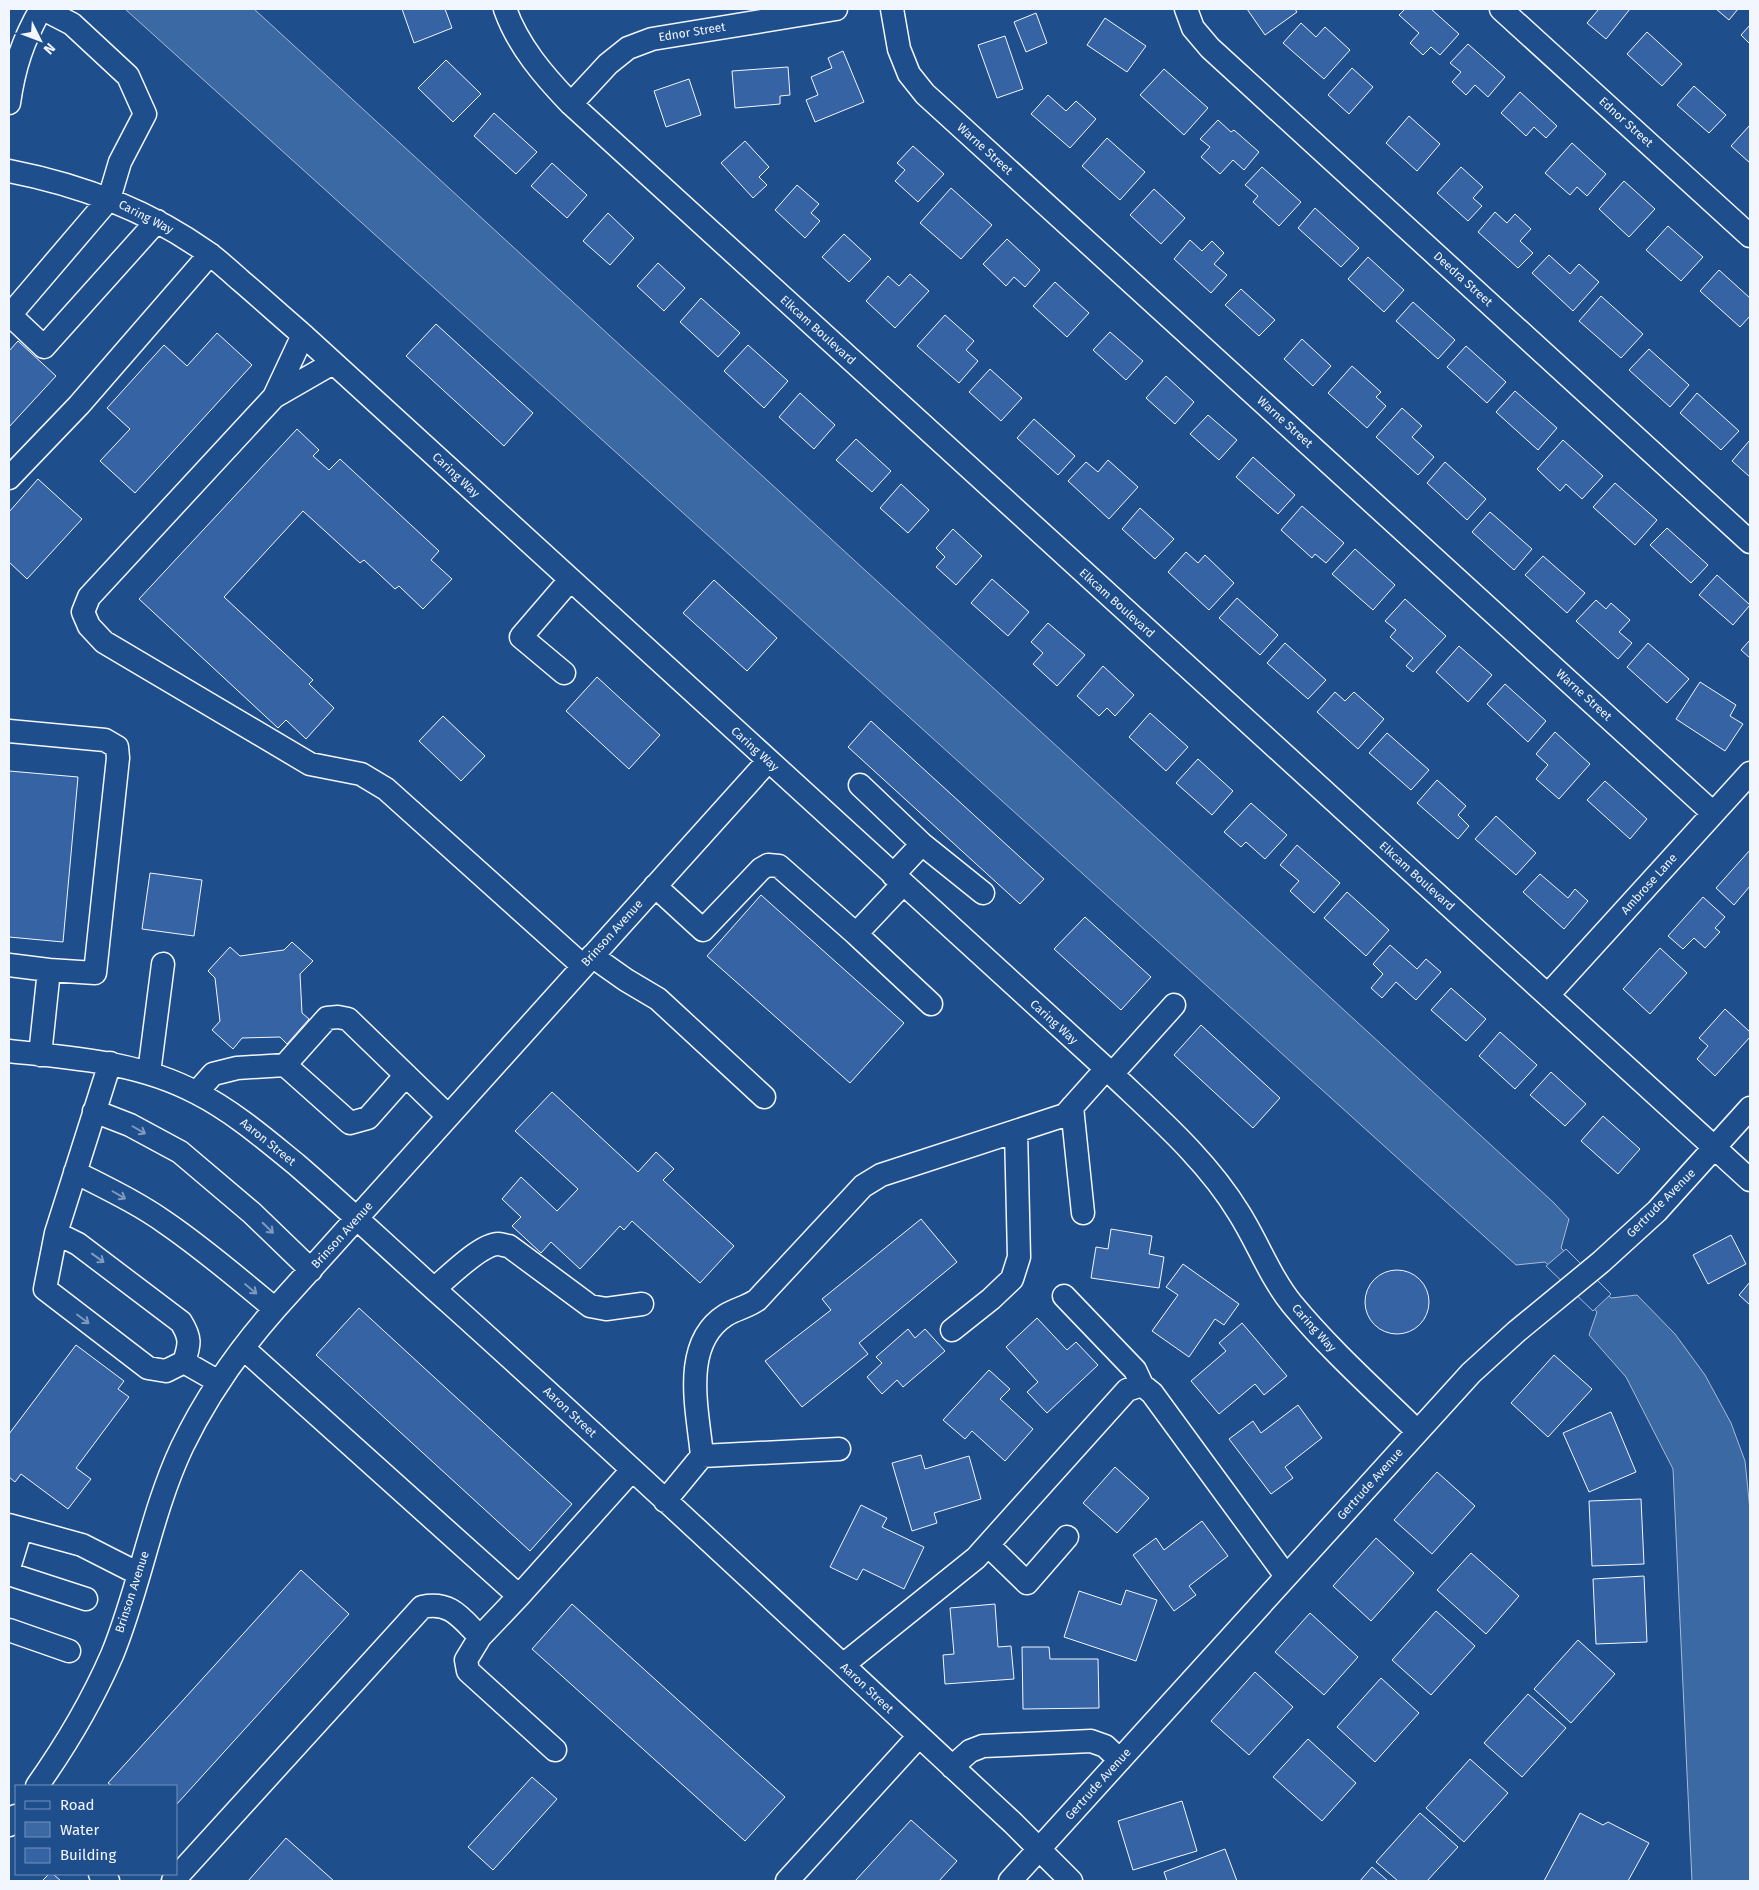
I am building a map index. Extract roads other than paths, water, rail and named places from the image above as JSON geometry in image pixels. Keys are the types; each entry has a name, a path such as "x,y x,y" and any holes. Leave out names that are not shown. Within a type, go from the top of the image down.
{"street":[{"path":"9,102 12,63 28,31 42,9 72,24 128,76 145,114 120,162 109,199 9,314 44,347 157,221"},
{"name":"Elkcam Boulevard","path":"505,9 518,38 533,61 550,83 571,104 1750,1180"},
{"name":"Ednor Street","path":"571,104 608,64 621,53 628,48 652,39 836,9"},
{"name":"Warne Street","path":"892,9 899,49 909,74 925,94 1713,813"},
{"name":"Deedra Street","path":"1186,9 1193,28 1210,48 1750,542"},
{"name":"Ednor Street","path":"1505,10 1750,236"},
{"name":"Caring Way","path":"9,171 46,178 109,199 157,221 210,254 303,335 1109,1071 1185,1144 1210,1173 1239,1212 1262,1256 1291,1302 1318,1334 1417,1431"},
{"path":"9,478 79,405 210,254"},
{"path":"274,397 303,335"},
{"path":"333,363 274,397 89,597 83,612 89,626 104,642 310,764 361,774 386,789 588,961 658,999 764,1097"},
{"path":"564,672 521,637 570,580"},
{"path":"9,731 105,740 117,747 118,758 95,973 9,965"},
{"name":"Brinson Avenue","path":"38,1785 90,1701 112,1654 139,1574 162,1495 183,1446 208,1398 243,1348 275,1309 768,761"},
{"name":"Ambrose Lane","path":"1548,995 1750,772"},
{"path":"860,785 922,844 983,893"},
{"path":"856,934 922,844"},
{"path":"655,886 703,930 760,869 768,865 780,866 931,1004"},
{"path":"149,1073 163,964"},
{"path":"40,1055 49,970"},
{"path":"665,1501 702,1456 694,1380 699,1347 708,1331 726,1316 757,1300 863,1186 881,1175 1065,1115 1174,1005"},
{"path":"197,1092 213,1074 237,1068 285,1065 327,1018 338,1017 348,1019 448,1116"},
{"name":"Aaron Street","path":"9,1051 129,1067 197,1092 237,1117 326,1191 632,1470 1040,1849 1071,1881"},
{"path":"56,1233 78,1244 181,1322 189,1335 184,1362 166,1371 148,1368 44,1289 56,1233 110,1063"},
{"path":"285,1065 350,1123 368,1118 406,1075"},
{"path":"1072,1107 1083,1213"},
{"name":"Gertrude Avenue","path":"1010,1881 1471,1373 1493,1352 1601,1262 1657,1210 1750,1108"},
{"path":"94,1111 130,1125 180,1152 252,1213 311,1270"},
{"path":"952,1330 991,1299 1012,1279 1019,1257 1016,1131"},
{"path":"76,1172 165,1221 214,1258 275,1309"},
{"path":"434,1289 458,1267 479,1252 496,1244 510,1246 590,1306 606,1309 642,1304"},
{"path":"1064,1296 1136,1370 1142,1385 1152,1393 1286,1576"},
{"path":"243,1348 519,1596"},
{"path":"184,1362 219,1382"},
{"path":"843,1665 976,1558 1127,1390 1142,1385"},
{"path":"702,1456 839,1449"},
{"path":"555,1750 468,1671 466,1660 480,1637 632,1470"},
{"path":"9,1568 15,1527 82,1545 139,1574"},
{"path":"988,1545 1027,1583 1067,1537"},
{"path":"9,1574 86,1599"},
{"path":"173,1881 422,1607 434,1604 448,1608 480,1637"},
{"path":"9,1630 69,1651"},
{"path":"787,1881 919,1736"},
{"path":"952,1767 970,1750 983,1746 1091,1741 1105,1746 1120,1760"}],"water":[{"path":"125,9 254,9 1553,1202 1569,1219 1561,1248 1611,1298 1637,1295 1675,1334 1705,1375 1731,1423 1745,1461 1750,1510 1750,1881 1692,1881 1673,1469 1626,1377 1589,1335 1597,1312 1586,1299 1545,1262 1516,1265"}]}
